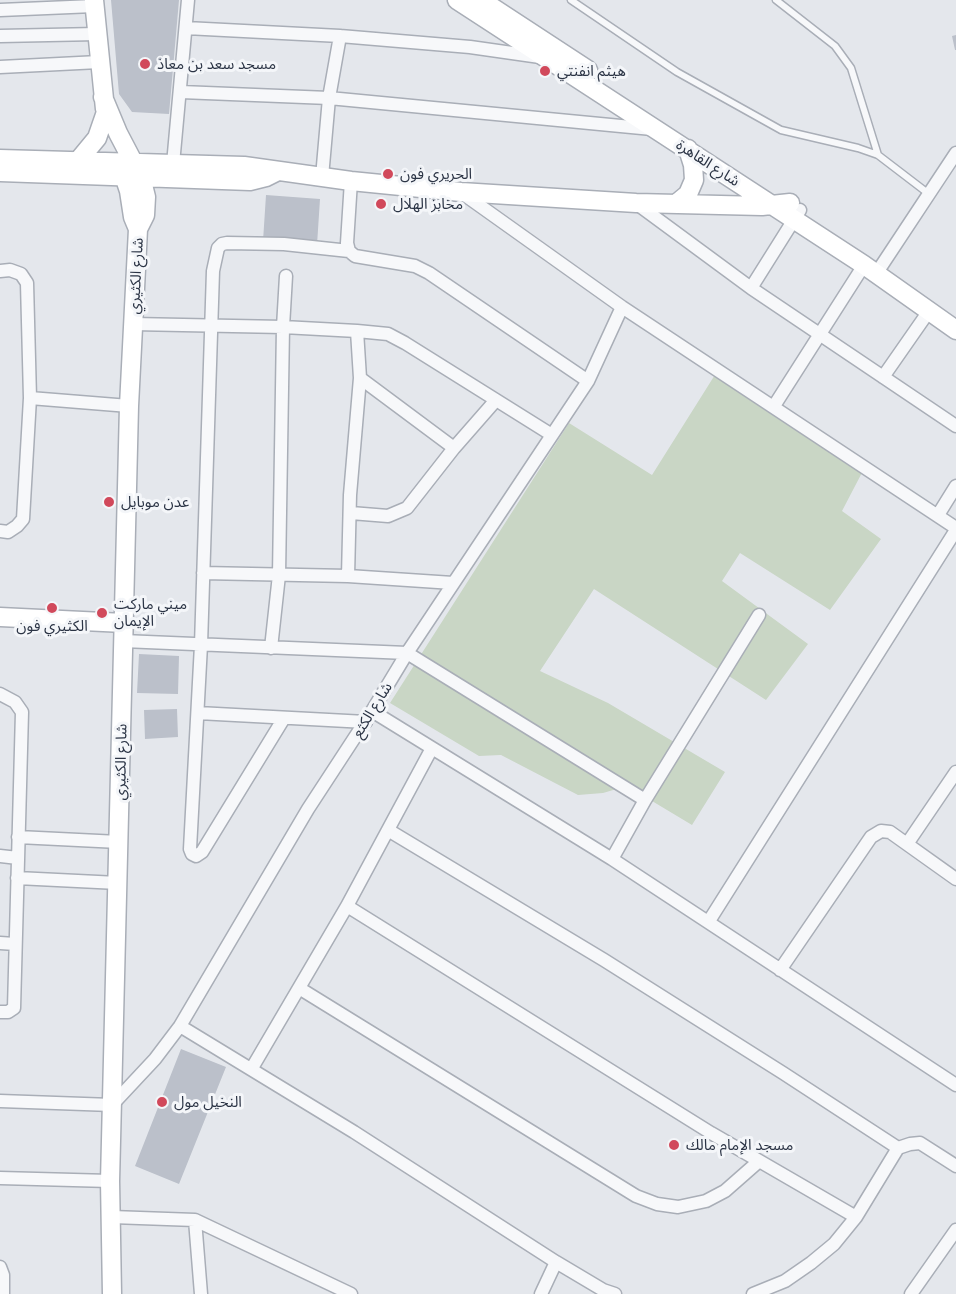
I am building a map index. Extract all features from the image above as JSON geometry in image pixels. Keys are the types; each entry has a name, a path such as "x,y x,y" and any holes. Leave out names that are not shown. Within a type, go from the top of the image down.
{"street":[{"path":"142,222 171,169 181,92 188,0"},
{"name":"شارع القاهرة","path":"457,0 688,149 789,209"},
{"name":"شارع القاهرة","path":"481,0 874,268 956,330"},
{"path":"0,10 94,3"},
{"name":"شارع الكثيري","path":"94,3 99,62 108,111 130,170 146,197 133,324 129,406 110,1181 112,1294"},
{"path":"186,28 340,36 470,47 545,58"},
{"path":"0,36 97,34"},
{"path":"322,177 329,98 340,36"},
{"path":"0,67 99,62"},
{"path":"181,92 329,98 658,129"},
{"path":"78,161 97,138 108,111 139,147 171,169"},
{"path":"676,204 688,194 694,180 693,165 688,149"},
{"path":"774,406 819,335 874,268 929,194 956,153"},
{"path":"0,159 78,161 130,170"},
{"path":"0,172 171,169 250,181 278,171 461,192 636,203 789,209 751,288"},
{"path":"349,251 347,243 351,181"},
{"path":"461,192 622,307 938,514 956,529 709,921"},
{"path":"636,203 751,288 956,426"},
{"path":"284,718 201,852 196,856 192,854 190,849 201,645 210,325 213,271 218,248 222,244 284,244 349,251 355,256 416,266 588,381"},
{"name":"شارع القاهرة","path":"874,268 956,316"},
{"path":"0,271 10,270 21,274 27,283 30,398 22,519 8,532 0,531"},
{"path":"271,648 279,574 283,327 286,276"},
{"name":"شارع الكثع","path":"112,1105 155,1059 180,1026 308,809 369,717 407,653 588,381 622,307"},
{"path":"883,377 929,311"},
{"path":"133,324 283,327 357,330 387,334 552,435"},
{"path":"348,576 351,495 360,378 357,330"},
{"path":"360,378 454,448"},
{"path":"30,398 129,406"},
{"path":"351,513 388,516 407,508 454,448 496,400"},
{"path":"938,514 956,486"},
{"path":"203,573 348,576 453,584"},
{"path":"612,859 645,800 759,615"},
{"path":"0,617 124,623"},
{"path":"123,641 407,653 645,800"},
{"path":"0,694 15,702 22,712 14,1008 8,1012 0,1012"},
{"path":"198,713 284,718 369,717 432,748 612,859 956,1085"},
{"path":"252,1068 347,906 432,748"},
{"path":"907,844 956,772"},
{"path":"388,830 604,960 898,1148"},
{"path":"780,970 871,837 881,831 890,832 956,879"},
{"path":"18,837 119,842"},
{"path":"0,855 18,858"},
{"path":"17,878 118,883"},
{"path":"347,906 758,1162 856,1217"},
{"path":"0,943 15,944"},
{"path":"299,988 636,1196 657,1204 678,1207 706,1201 725,1191 758,1162"},
{"path":"180,1026 252,1068 519,1236 556,1262 603,1290 615,1294"},
{"path":"0,1101 112,1105"},
{"path":"753,1294 785,1281 834,1244 856,1217 898,1148 920,1143 956,1166"},
{"path":"0,1178 110,1181"},
{"path":"111,1217 195,1220 351,1294"},
{"path":"195,1220 201,1294"},
{"path":"911,1294 956,1230"},
{"path":"541,1294 556,1262"},
{"path":"0,1268 3,1275 3,1294"}],"lane":[{"path":"571,0 677,72 781,130 878,155 929,194"},
{"path":"776,0 835,46 851,68 878,155"}],"green space":[{"path":"718,370 866,465 842,511 881,539 830,610 740,553 722,581 808,644 766,700 594,589 540,671 608,703 725,772 692,825 627,786 603,793 578,795 501,755 479,756 390,703 569,423 652,475"}],"building":[{"name":"مسجد سعد بن معاذ","path":"111,0 179,0 169,114 132,112 119,94"},
{"path":"956,35 956,50 955,50 952,36"},
{"path":"266,195 320,199 317,245 263,241"},
{"path":"139,654 179,656 178,694 137,693"},
{"path":"177,709 178,737 145,739 144,710"},
{"path":"181,1049 226,1067 179,1184 135,1166"}],"place":[{"name":"مسجد سعد بن معاذ","path":"145,64"},
{"name":"هيثم انفنتي","path":"545,71"},
{"name":"الحريري فون","path":"388,174"},
{"name":"مخابز الهلال","path":"381,204"},
{"name":"عدن موبايل","path":"109,502"},
{"name":"الكثيري فون","path":"52,608"},
{"name":"ميني ماركت الإيمان","path":"102,613"},
{"name":"النخيل مول","path":"162,1102"},
{"name":"مسجد الإمام مالك","path":"674,1145"}]}
